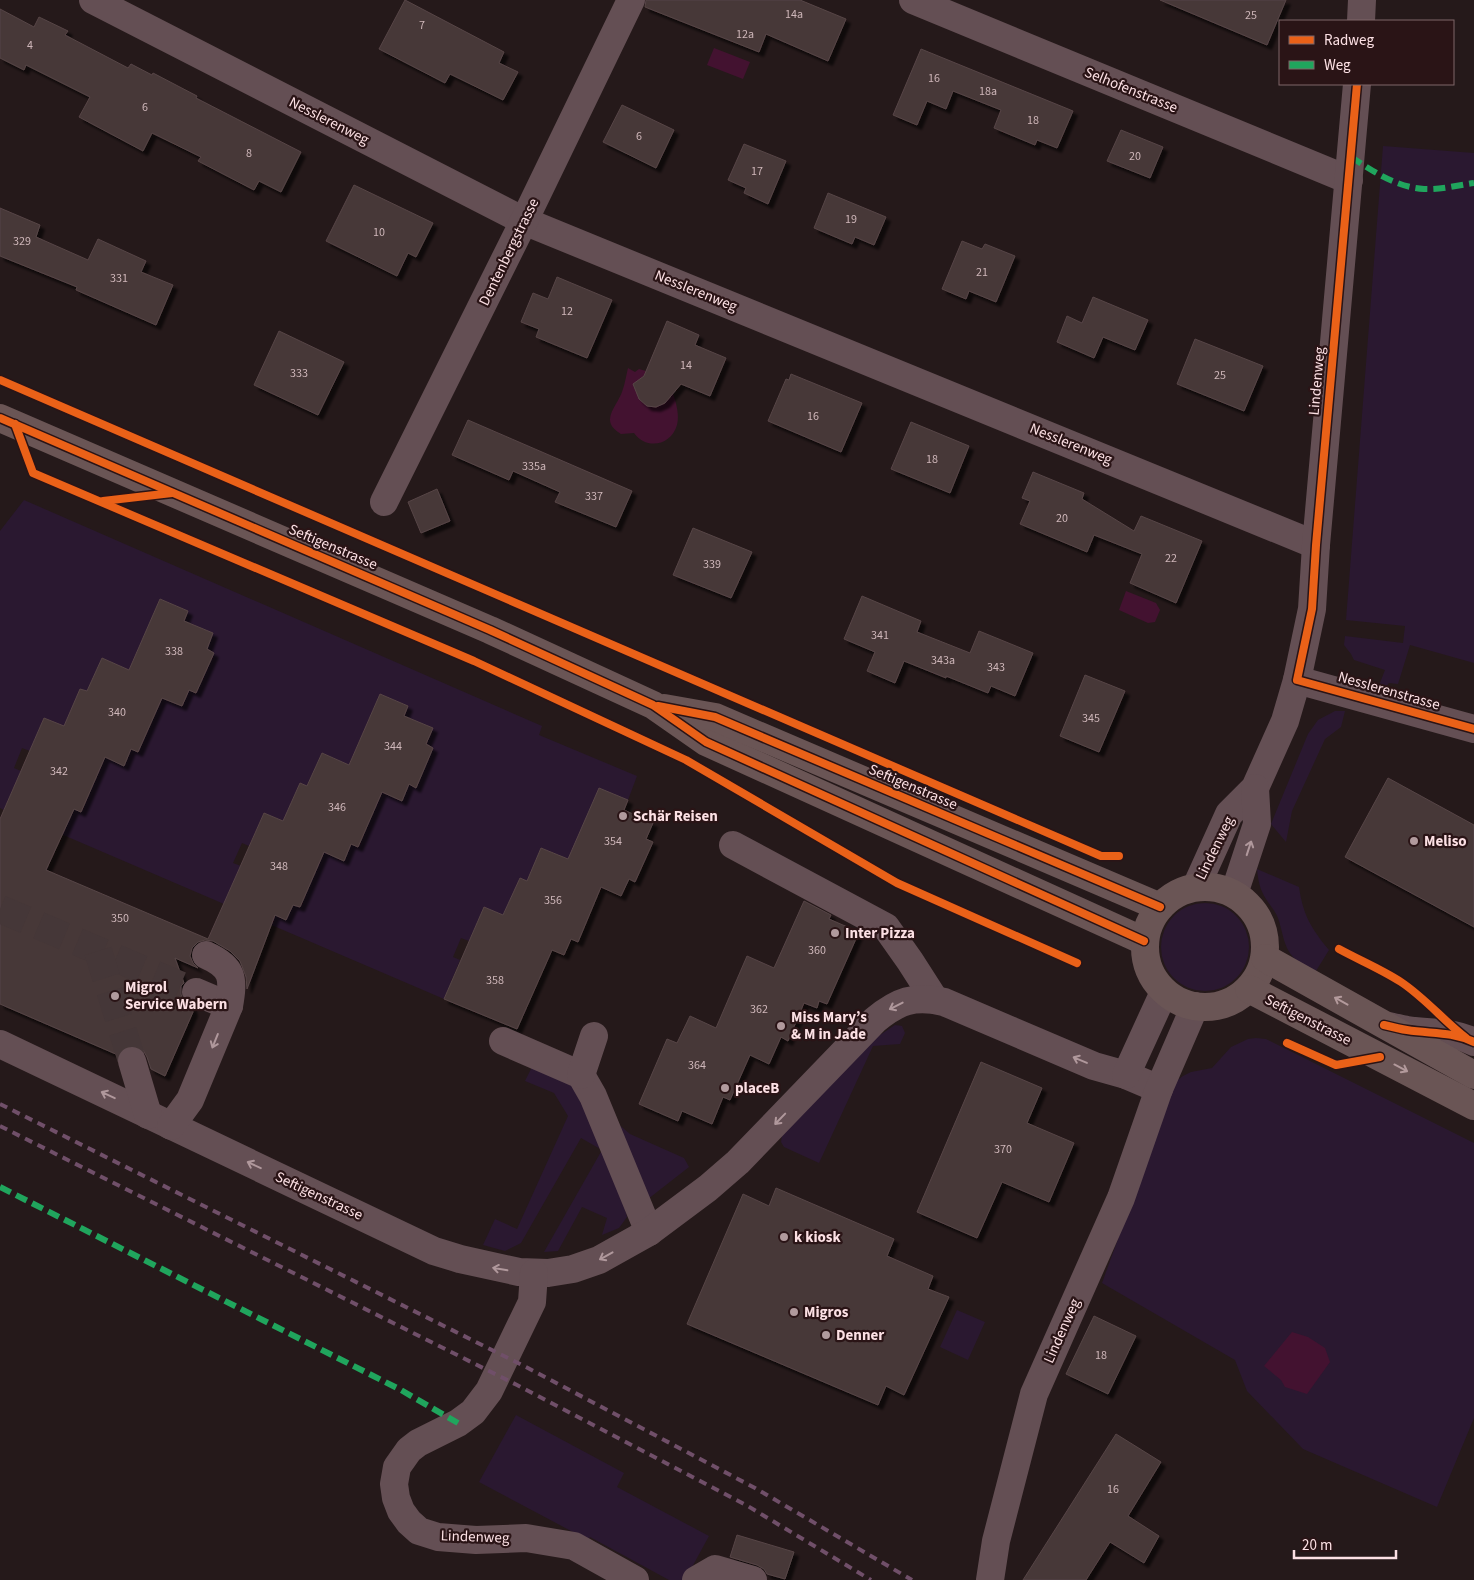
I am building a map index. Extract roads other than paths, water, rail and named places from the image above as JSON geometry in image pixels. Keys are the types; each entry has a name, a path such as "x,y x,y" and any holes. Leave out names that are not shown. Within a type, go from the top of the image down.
{"main road":[{"name":"Seftigenstrasse","path":"0,418 482,626 653,705 706,742 1144,941"},
{"name":"Seftigenstrasse","path":"653,705 715,718 1160,907"},
{"path":"1196,887 1216,887 1234,894 1249,905 1260,921 1265,939 1265,958 1259,975 1248,989 1233,1001 1215,1006 1196,1006 1179,1002 1164,992 1152,977 1146,960 1144,941 1150,923 1160,907 1176,894 1196,887"},
{"name":"Seftigenstrasse","path":"1265,958 1474,1075"},
{"name":"Seftigenstrasse","path":"1248,989 1474,1106"}],"street":[{"name":"Nesslerenweg","path":"92,0 524,221 1316,545"},
{"name":"Dentenbergstrasse","path":"384,502 524,221 631,0"},
{"name":"Selhofenstrasse","path":"913,0 1349,180"},
{"path":"1361,20 1362,0"},
{"name":"Lindenweg","path":"1196,887 1229,814 1255,788 1285,721 1297,680 1312,609 1357,85"},
{"name":"Nesslerenstrasse","path":"1297,680 1474,729"},
{"name":"Lindenweg","path":"1234,894 1257,824 1255,788"},
{"path":"733,845 886,927 935,1000"},
{"path":"132,1061 160,1120 190,1100 229,1006 232,993 230,974 226,966 206,955"},
{"path":"196,992 229,1006"},
{"path":"1159,1090 1126,1075 1164,992"},
{"name":"Seftigenstrasse","path":"0,1044 434,1250 460,1260 490,1267 534,1273 573,1269 599,1260 648,1232 708,1188 738,1162 875,1020 886,1011 914,999 944,1002 1094,1066 1126,1075"},
{"name":"Lindenweg","path":"990,1580 996,1540 1034,1394 1121,1198 1159,1090 1196,1006"},
{"path":"1384,1025 1406,1030 1450,1033 1474,1042"},
{"path":"581,1075 594,1036"},
{"path":"502,1041 581,1075 593,1096 648,1232"},
{"name":"Lindenweg","path":"534,1273 532,1302 513,1344 488,1391 473,1412 458,1423 418,1443 409,1450 397,1467 394,1484 396,1498 401,1511 419,1531 438,1537 476,1540 526,1538 574,1546 635,1580"},
{"path":"696,1580 715,1569 753,1580"}],"tunnel":[{"path":"0,909 196,992"},
{"path":"98,951 132,1061"}],"railway":[{"path":"0,1104 526,1367 755,1488 912,1580"},
{"path":"0,1126 517,1385 746,1505 871,1580"}],"place":[{"name":"Schär Reisen","path":"623,816"},
{"name":"Meliso","path":"1414,841"},
{"name":"Inter Pizza","path":"835,933"},
{"name":"Migrol Service Wabern","path":"115,996"},
{"name":"Miss Mary’s & M in Jade","path":"781,1026"},
{"name":"placeB","path":"725,1088"},
{"name":"k kiosk","path":"784,1237"},
{"name":"Migros","path":"794,1312"},
{"name":"Denner","path":"826,1335"}]}
